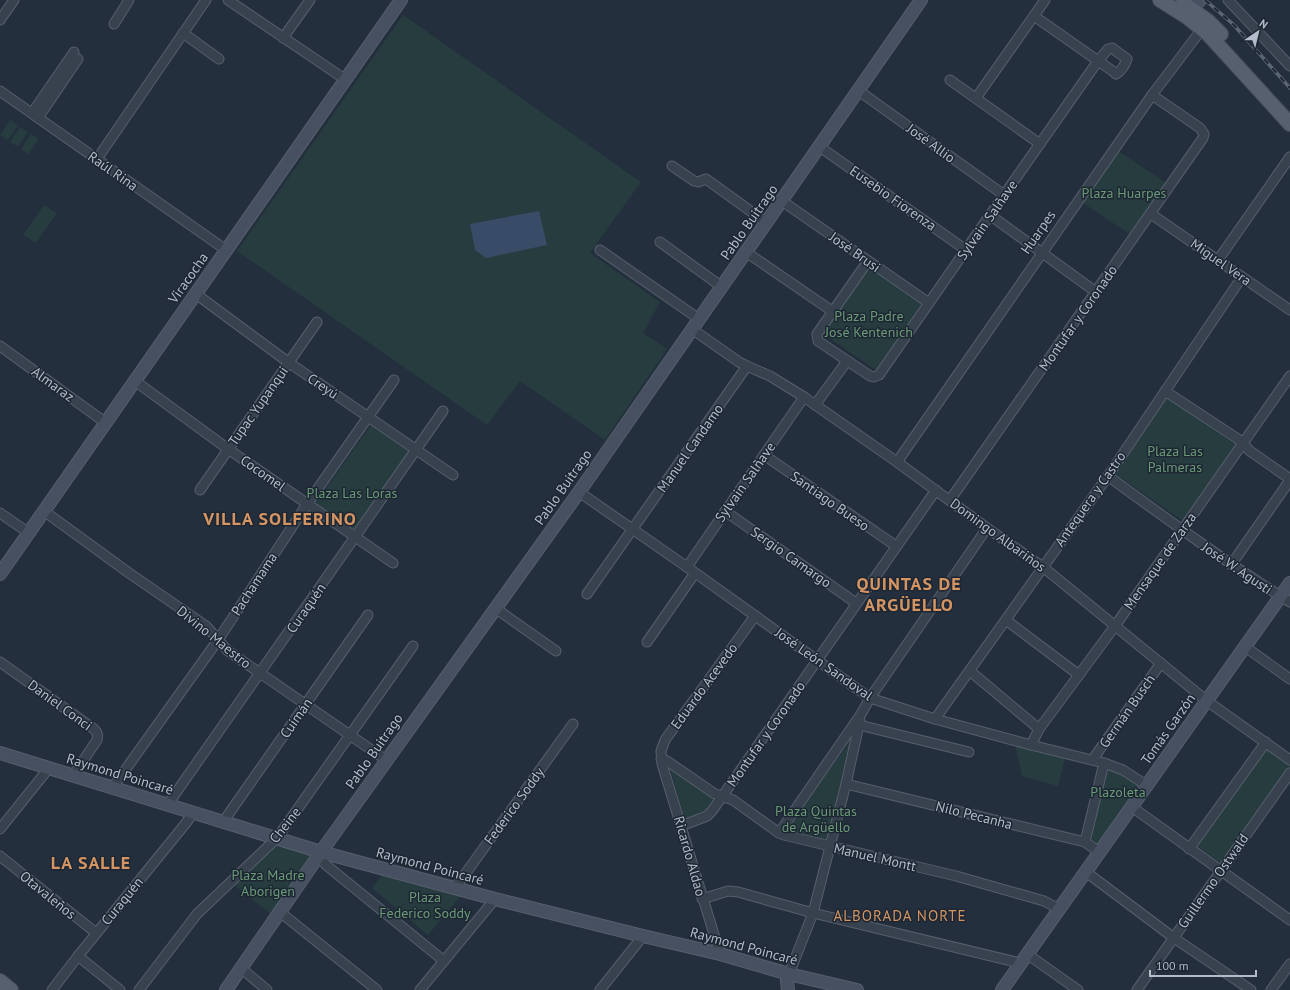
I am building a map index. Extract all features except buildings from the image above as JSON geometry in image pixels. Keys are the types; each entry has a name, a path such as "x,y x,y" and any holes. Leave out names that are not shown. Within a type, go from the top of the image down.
{"main road":[{"name":"Viracocha","path":"0,574 401,0"},
{"name":"Pablo Buitrago","path":"226,990 320,853 579,492 921,0"},
{"path":"1160,0 1193,9"},
{"path":"1178,0 1193,9 1226,53 1290,124"},
{"path":"1205,25 1230,43 1290,110"},
{"name":"Tomás Garzón","path":"1002,990 1207,701 1244,646 1285,600 1290,583"},
{"name":"Raymond Poincaré","path":"0,753 277,838 320,853 495,899 720,954 789,974 857,990"},
{"path":"788,990 787,981 789,974"},
{"path":"0,981 11,990"}],"street":[{"path":"0,20 14,0"},
{"path":"114,24 129,0"},
{"path":"96,159 206,0"},
{"path":"228,0 346,80"},
{"path":"283,38 310,0"},
{"path":"976,98 1045,0"},
{"path":"1228,0 1290,66"},
{"path":"1034,16 1098,61"},
{"name":"Huarpes","path":"897,462 1152,95 1205,25"},
{"path":"183,33 219,59"},
{"name":"Sylvain Salñave","path":"847,361 870,376 879,375 1004,195 1098,61 1108,48 1112,48 1127,59 1120,72 1116,74 1098,61"},
{"path":"35,116 76,56"},
{"path":"950,80 1040,144"},
{"name":"Raúl Rina","path":"0,91 226,250"},
{"name":"José Allio","path":"859,91 1004,195"},
{"name":"Montufar y Coronado","path":"950,500 1203,138 1204,134 1200,128 1152,95"},
{"name":"Eusebio Fiorenza","path":"820,147 966,250"},
{"path":"1218,260 1290,157"},
{"path":"672,166 694,181 698,182 706,179 767,223"},
{"name":"José Brusi","path":"782,201 929,303"},
{"name":"Miguel Vera","path":"1151,214 1290,310"},
{"path":"990,215 1096,292"},
{"path":"660,242 722,287"},
{"name":"Domingo Albariños","path":"600,250 747,366 770,376 815,405 1043,567 1207,701 1290,760"},
{"path":"746,252 832,311"},
{"path":"815,405 847,361 818,341 816,334 868,261"},
{"name":"Antequera y Castro","path":"935,720 1108,476 1242,277"},
{"name":"Creyú","path":"196,294 288,362 453,475"},
{"name":"Tupac Yupanqui","path":"200,490 317,322"},
{"name":"Almaraz","path":"0,346 106,423"},
{"name":"Manuel Candamo","path":"588,594 747,366"},
{"name":"Mensaque de Zarza","path":"1031,746 1039,729 1115,626 1290,376"},
{"name":"Pachamama","path":"113,788 218,640 307,504 394,380"},
{"name":"Cocomel","path":"135,381 228,449 393,563"},
{"path":"1165,391 1238,439 1250,451 1290,480 1232,565"},
{"name":"Sylvain Salñave","path":"687,567 804,398"},
{"name":"Curaquén","path":"168,804 443,410"},
{"name":"Santiago Bueso","path":"764,455 896,546"},
{"name":"José W. Agusti","path":"1108,476 1182,530 1285,600"},
{"name":"Montufar y Coronado","path":"682,826 707,816 712,811 936,490"},
{"name":"José León Sandoval","path":"579,492 870,698 935,720 1031,746 1093,759 1122,770 1146,785"},
{"name":"Divino Maestro","path":"44,511 129,573 206,626 228,651 386,760"},
{"name":"Sergio Camargo","path":"725,511 856,603"},
{"path":"0,513 29,533"},
{"path":"779,833 987,528"},
{"path":"647,642 695,573"},
{"path":"495,608 556,651"},
{"name":"Cuimán","path":"223,822 368,615"},
{"name":"Eduardo Acevedo","path":"661,759 661,751 666,740 755,616"},
{"path":"1006,620 1079,675"},
{"name":"Cheine","path":"139,990 197,914 277,838 413,646"},
{"path":"1244,646 1290,678"},
{"name":"Daniel Conci","path":"0,662 97,732 97,740 73,776"},
{"name":"Germán Busch","path":"1093,759 1161,663"},
{"path":"970,671 1039,729"},
{"path":"789,974 813,912 846,784 861,714"},
{"name":"Federico Soddy","path":"455,888 573,724"},
{"path":"859,725 969,752"},
{"path":"1190,848 1266,742"},
{"name":"Manuel Montt","path":"661,759 667,761 715,794 733,800 784,836 956,876 1044,901 1059,909"},
{"name":"Ricardo Aldao","path":"661,759 682,826 702,899 720,954"},
{"name":"Germán Busch","path":"1085,842 1104,763"},
{"path":"0,829 49,768"},
{"name":"Guillermo Ostwald","path":"1136,990 1290,772"},
{"name":"Nilo Pecanha","path":"846,784 1085,842 1099,852"},
{"path":"1132,807 1290,920"},
{"name":"Curaquén","path":"52,990 186,824 193,813"},
{"path":"320,853 326,865 444,961"},
{"name":"Otavaleños","path":"0,856 96,934"},
{"path":"1086,872 1174,938 1251,990"},
{"path":"702,899 733,891 813,912 1024,959 1078,990"},
{"path":"420,990 495,899"},
{"path":"280,912 377,990"},
{"path":"600,990 643,936"},
{"path":"78,956 120,990"},
{"path":"1271,990 1290,964"},
{"path":"241,968 267,990"}],"green space":[{"path":"403,15 641,182 590,253 660,302 643,333 667,349 605,440 520,381 487,425 237,251"},
{"path":"10,120 18,125 8,140 0,135"},
{"path":"20,127 28,132 18,147 10,142"},
{"path":"31,134 39,139 28,154 21,149"},
{"name":"Plaza Huarpes","path":"1118,151 1166,183 1131,235 1083,203"},
{"path":"44,205 57,213 36,243 23,235"},
{"name":"Plaza Padre José Kentenich","path":"869,268 921,304 876,370 823,334"},
{"name":"Plaza Las Palmeras","path":"1167,397 1236,445 1183,521 1114,473"},
{"name":"Plaza Las Loras","path":"371,425 410,452 355,530 315,504"},
{"path":"1014,740 1066,755 1058,786 1022,776"},
{"name":"Plaza Quintas de Argüello","path":"851,741 852,742 828,839 825,840 788,831 787,827"},
{"path":"1269,745 1290,760 1290,767 1221,863 1197,846"},
{"path":"670,768 712,798 713,804 707,811 684,819"},
{"name":"Plazoleta","path":"1106,768 1143,785 1100,849 1091,843"},
{"name":"Plaza Madre Aborigen","path":"279,844 313,856 271,914 234,885"},
{"name":"Plaza Federico Soddy","path":"384,873 463,893 428,935 372,888"}],"water":[{"path":"539,211 547,245 486,258 475,250 470,224"}],"railway":[{"path":"1205,0 1233,24 1290,88"}],"district":[{"name":"VILLA SOLFERINO","path":"280,518"},
{"name":"QUINTAS DE ARGÜELLO","path":"909,593"},
{"name":"LA SALLE","path":"91,862"},
{"name":"ALBORADA NORTE","path":"900,915"}]}
